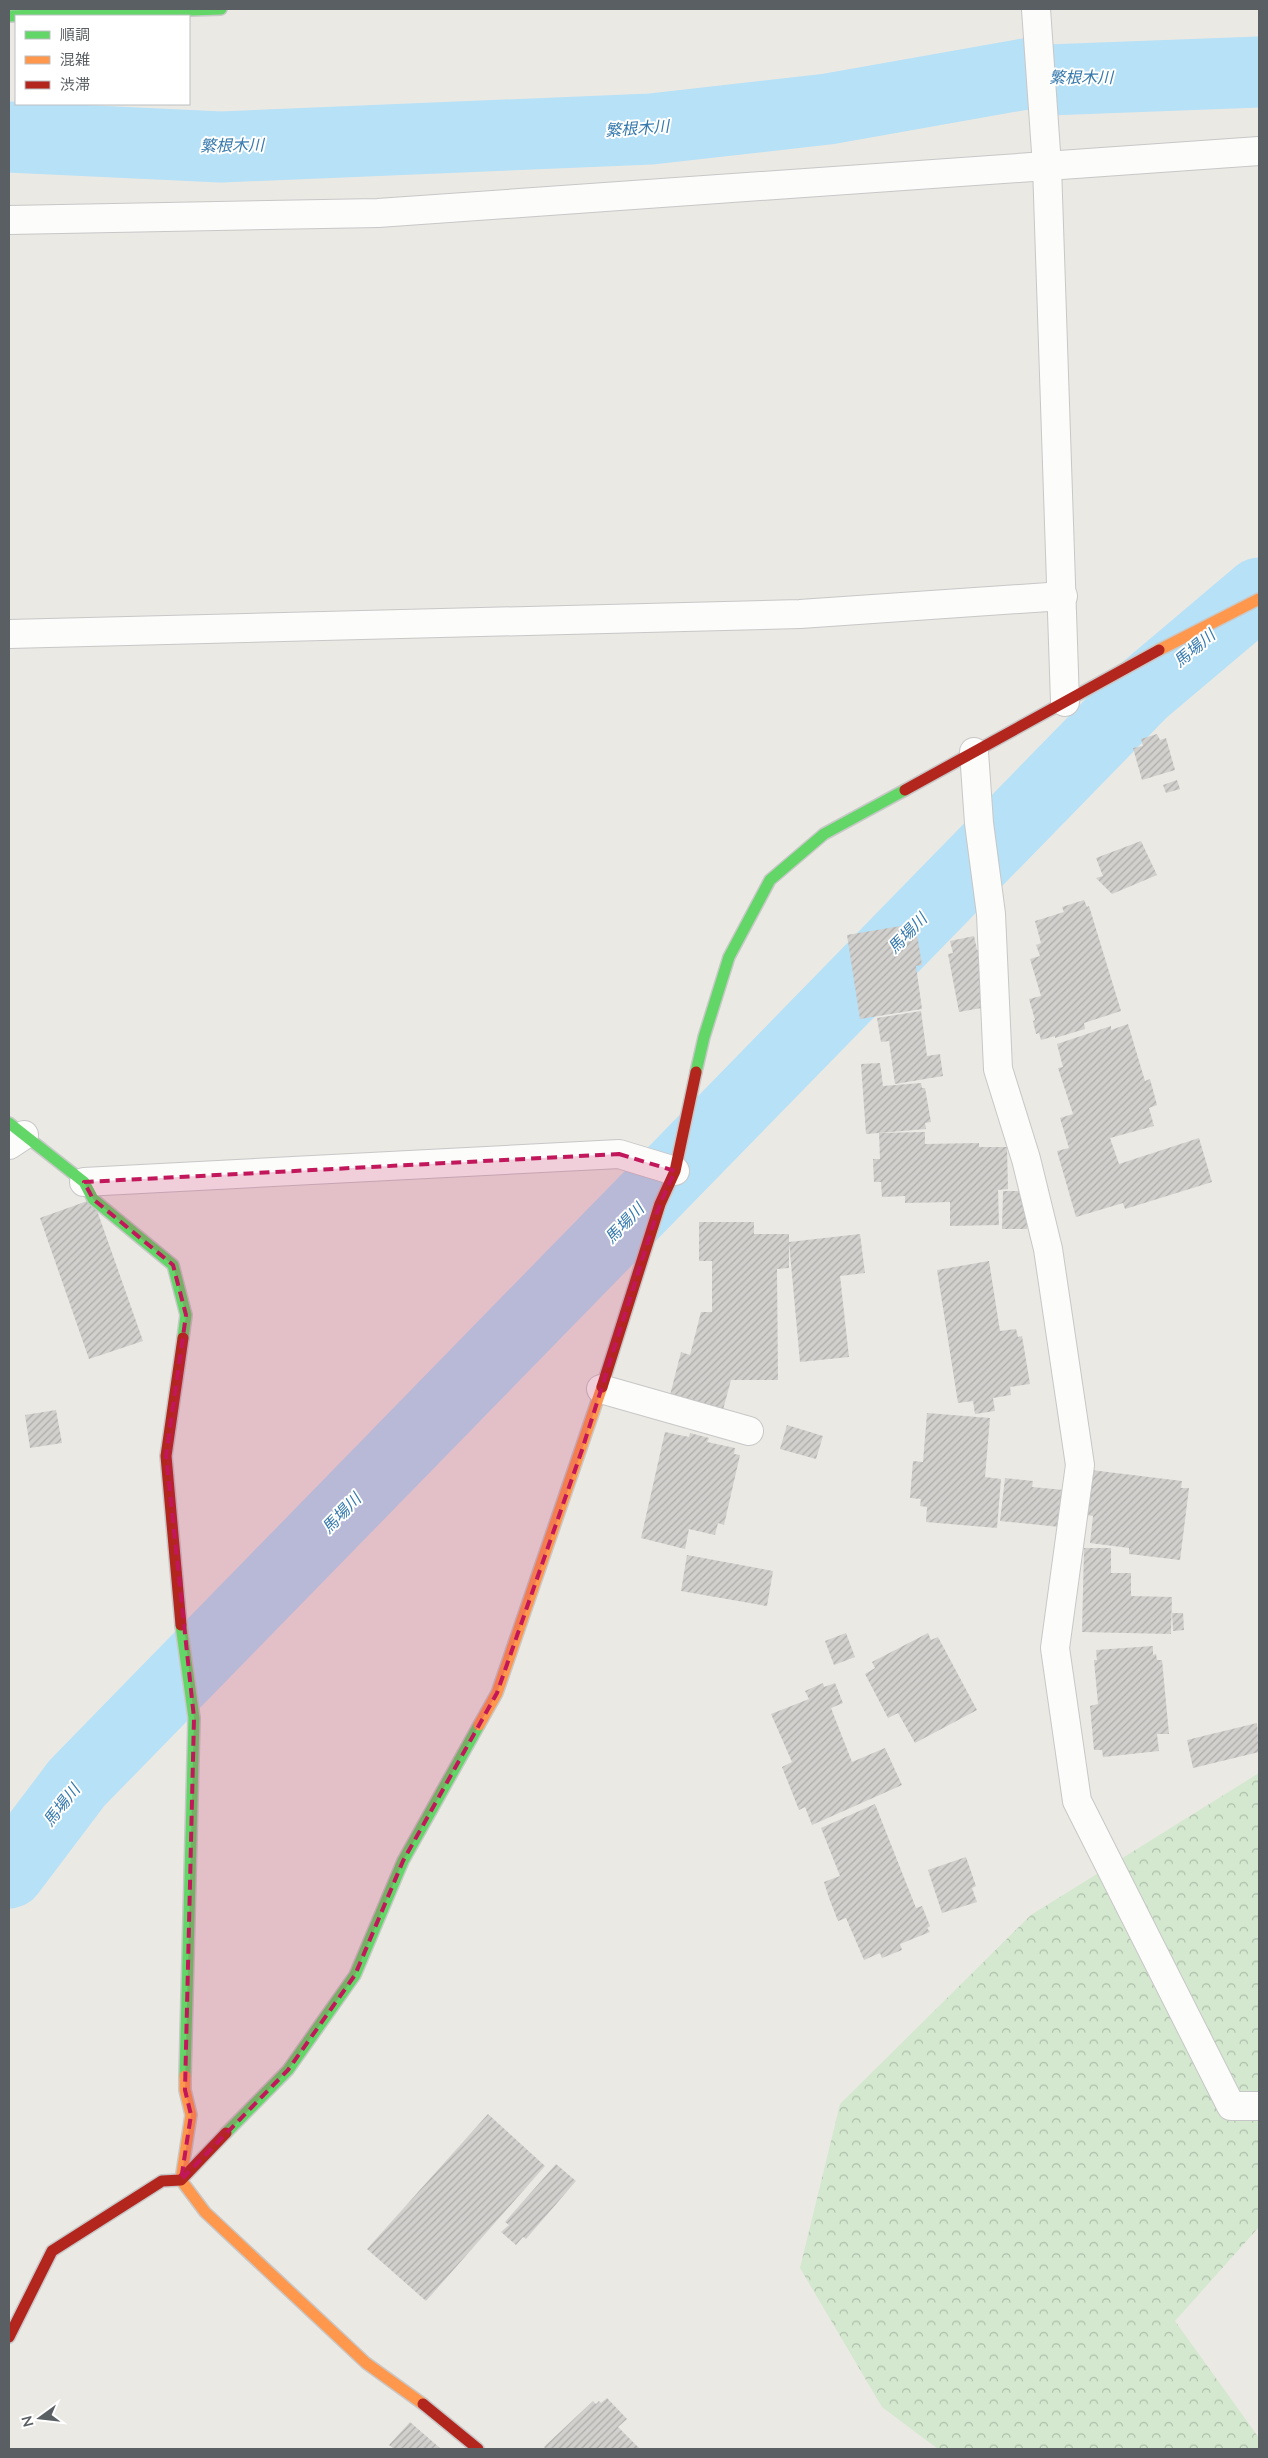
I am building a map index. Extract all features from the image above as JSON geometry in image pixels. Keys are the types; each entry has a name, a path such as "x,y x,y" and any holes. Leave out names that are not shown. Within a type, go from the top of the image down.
{"street":[{"path":"56,15 221,9"},
{"path":"1036,10 1047,166 1063,596 1065,702"},
{"path":"9,220 378,213 1259,152"},
{"path":"9,634 800,614 1063,596"},
{"path":"9,2337 52,2251 162,2181 181,2180 288,2070 355,1975 402,1861 497,1693 582,1450 660,1204 675,1171 704,1037 729,957 770,880 824,834 1179,639 1259,599"},
{"path":"974,752 978,824 991,914 998,1069 1026,1159 1048,1249 1080,1465 1055,1648 1077,1801 1231,2106 1259,2106"},
{"path":"14,1134 84,1182 93,1199 173,1265 186,1315 166,1456 180,1615 194,1718 185,2090 192,2116 181,2180 205,2212 366,2363 429,2408 478,2449"},
{"path":"84,1182 619,1154 675,1171"},
{"path":"601,1389 749,1431"}],"highlighted area":[{"path":"619,1154 675,1171 660,1204 582,1450 497,1693 403,1861 355,1975 288,2070 181,2180 191,2115 185,2090 194,1718 166,1456 186,1315 173,1265 93,1199 84,1182"}],"green space":[{"path":"1259,1773 1259,2227 1175,2321 1259,2438 1259,2449 938,2449 882,2407 800,2268 840,2104 1031,1915"}],"building":[{"path":"1157,734 1160,740 1166,738 1175,770 1142,780 1133,748 1143,746 1141,739"},
{"path":"1177,780 1180,789 1166,793 1163,785"},
{"path":"1141,841 1157,875 1112,894 1096,878 1103,876 1096,858"},
{"path":"1084,900 1087,907 1089,906 1121,1011 1084,1023 1085,1029 1041,1040 1039,1033 1036,1034 1033,1021 1035,1020 1029,999 1041,996 1030,959 1040,956 1036,945 1041,943 1035,921 1064,912 1062,907"},
{"path":"907,925 909,935 917,934 922,965 916,966 922,1009 860,1019 847,935"},
{"path":"974,936 977,950 988,947 998,1005 959,1012 948,954 953,953 950,941"},
{"path":"921,1011 927,1056 940,1054 943,1076 895,1084 889,1041 881,1042 877,1018"},
{"path":"1128,1024 1145,1081 1150,1079 1157,1105 1149,1108 1154,1126 1110,1138 1119,1164 1199,1138 1212,1182 1125,1209 1123,1203 1076,1217 1057,1151 1069,1148 1060,1118 1073,1114 1058,1068 1063,1067 1057,1044 1111,1026 1111,1030"},
{"path":"880,1063 883,1086 921,1083 922,1088 925,1088 931,1122 925,1123 926,1129 866,1134 861,1064"},
{"path":"925,1132 925,1144 979,1143 979,1147 1007,1147 1008,1189 998,1190 999,1225 950,1226 950,1202 905,1203 905,1196 882,1197 881,1182 874,1182 873,1159 880,1159 879,1133"},
{"path":"1003,1191 1027,1191 1027,1229 1002,1229"},
{"path":"93,1199 143,1341 89,1359 40,1218"},
{"path":"699,1222 754,1222 754,1234 789,1234 789,1268 777,1269 778,1380 731,1380 720,1421 667,1407 681,1352 690,1355 701,1312 712,1312 712,1261 699,1261"},
{"path":"860,1234 865,1273 840,1276 849,1357 800,1362 789,1242"},
{"path":"989,1261 1000,1331 1016,1329 1018,1337 1022,1336 1030,1384 1010,1387 1011,1395 993,1398 995,1411 975,1414 973,1401 958,1403 937,1270"},
{"path":"56,1410 62,1443 30,1448 25,1415"},
{"path":"927,1413 990,1418 985,1477 1001,1479 997,1528 926,1522 927,1507 920,1506 921,1499 910,1498 913,1461 923,1462"},
{"path":"787,1425 823,1436 816,1459 780,1449"},
{"path":"665,1432 689,1437 690,1433 709,1438 707,1442 735,1448 734,1454 740,1455 724,1525 718,1523 715,1535 689,1529 685,1549 641,1538"},
{"path":"1091,1470 1182,1481 1181,1488 1189,1488 1180,1560 1129,1554 1129,1548 1090,1543 1093,1516 1086,1515"},
{"path":"1005,1478 1033,1481 1032,1487 1064,1490 1060,1527 1000,1521"},
{"path":"1084,1548 1111,1548 1111,1573 1131,1573 1131,1596 1172,1597 1171,1634 1082,1632"},
{"path":"687,1555 773,1571 767,1606 681,1591"},
{"path":"1172,1613 1183,1613 1184,1630 1173,1631"},
{"path":"846,1633 855,1657 834,1665 825,1641"},
{"path":"928,1633 931,1640 938,1637 977,1710 915,1743 898,1713 888,1718 865,1674 875,1668 872,1662"},
{"path":"1153,1646 1153,1655 1156,1654 1157,1660 1162,1660 1169,1734 1157,1734 1159,1751 1103,1757 1102,1750 1094,1750 1090,1706 1098,1704 1094,1660 1097,1660 1096,1650"},
{"path":"823,1683 824,1687 835,1683 843,1703 831,1708 852,1762 885,1748 902,1785 812,1825 805,1807 799,1810 782,1767 792,1762 771,1714 809,1699 805,1691"},
{"path":"1257,1723 1259,1752 1193,1768 1187,1740"},
{"path":"875,1804 916,1908 922,1906 930,1926 927,1928 930,1932 900,1944 902,1950 882,1958 880,1953 864,1960 846,1918 838,1921 829,1898 824,1882 840,1876 821,1828"},
{"path":"966,1857 976,1886 972,1888 977,1902 942,1913 928,1870"},
{"path":"488,2114 545,2166 426,2301 367,2249"},
{"path":"556,2164 576,2181 526,2239 523,2237 516,2245 501,2232 509,2225 505,2222"},
{"path":"607,2398 627,2419 618,2427 640,2449 546,2449 544,2447 593,2401 596,2404 599,2401 601,2403"},
{"path":"410,2422 441,2449 394,2449 389,2445"}],"waterway":[{"name":"繁根木川","path":"9,137 221,147 651,129 828,109 1031,73 1048,80 1259,72"},
{"name":"馬場川","path":"9,1873 77,1783 1142,692 1259,593"}],"traffic: fast":[{"path":"39,15 221,9"},
{"path":"9,16 15,16"},
{"path":"696,1072 704,1037 729,957 770,880 824,834 905,790"},
{"path":"9,1123 84,1182 93,1199 173,1265 186,1315 183,1338"},
{"path":"181,1625 194,1718 185,2076"},
{"path":"226,2133 288,2070 355,1975 403,1861 479,1725"}],"traffic: slow":[{"path":"1159,650 1259,599"},
{"path":"479,1725 497,1693 602,1387"},
{"path":"185,2076 185,2090 191,2115 181,2180 205,2212 366,2363 423,2404"}],"traffic: jam":[{"path":"905,790 1159,650"},
{"path":"602,1387 660,1204 675,1171 696,1072"},
{"path":"181,1625 166,1456 183,1338"},
{"path":"9,2337 52,2251 162,2181 181,2180 226,2133"},
{"path":"423,2404 478,2449"}]}
